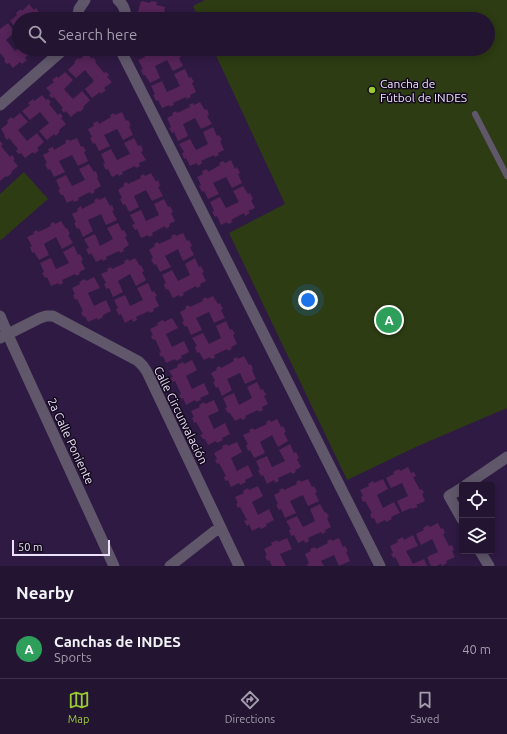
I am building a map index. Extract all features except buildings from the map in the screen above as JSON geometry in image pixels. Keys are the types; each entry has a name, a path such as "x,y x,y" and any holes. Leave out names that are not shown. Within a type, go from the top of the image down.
{"street":[{"path":"78,12 86,0"},
{"path":"121,1 125,12"},
{"path":"0,105 56,56"},
{"path":"124,56 380,566"},
{"path":"0,316 3,334"},
{"name":"Calle Circunvalación","path":"3,334 40,318 52,316 138,361 147,372 239,566"},
{"name":"2a Calle Poniente","path":"3,334 114,566"},
{"path":"470,482 507,457"},
{"path":"459,490 449,496 459,513"},
{"path":"170,566 220,527"},
{"path":"482,554 489,566"}],"lane":[{"path":"475,114 507,176"}],"green space":[{"path":"205,0 507,0 507,408 418,446 347,480 229,233 285,204 216,56 495,56 495,12 196,12 193,6"},
{"path":"24,172 48,199 1,240 0,194"}],"place":[{"name":"Cancha de Fútbol de INDES","path":"372,90"},
{"name":"Canchas de INDES","path":"389,320"}]}
